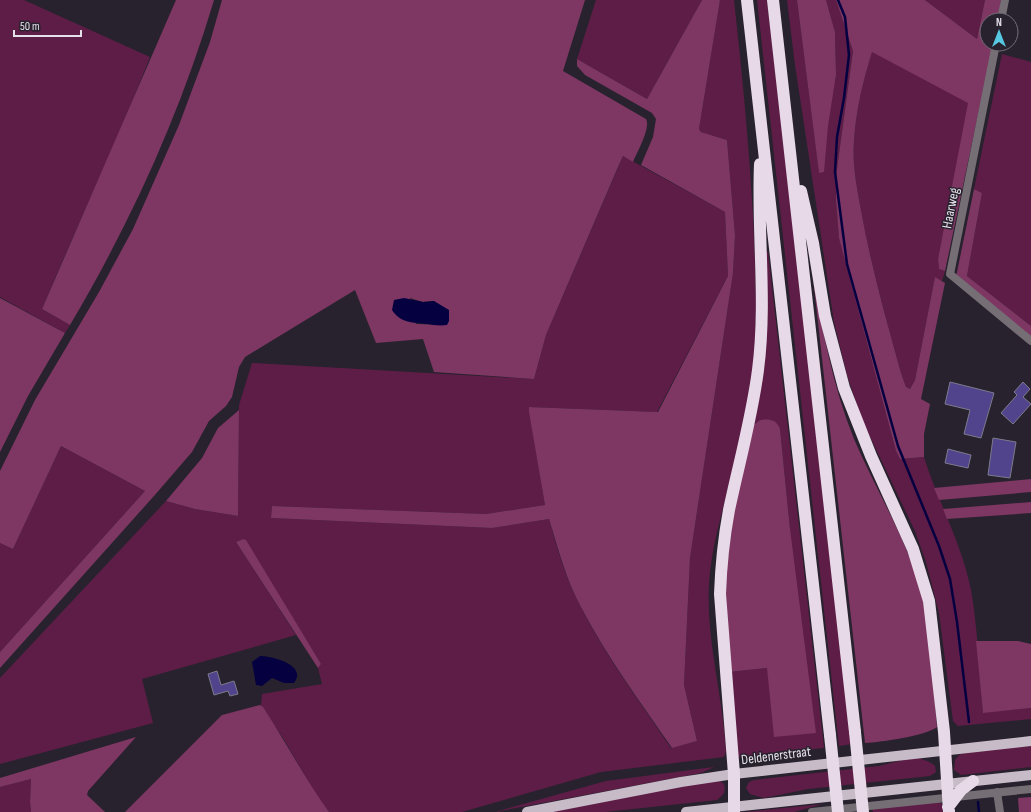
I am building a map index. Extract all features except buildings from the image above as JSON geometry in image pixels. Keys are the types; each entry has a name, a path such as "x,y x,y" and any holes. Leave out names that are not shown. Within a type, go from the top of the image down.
{"highway":[{"path":"747,0 838,812"},
{"path":"773,0 863,812"},
{"path":"734,809 734,774 720,594 721,569 729,511 758,370 763,288 758,206 761,124"},
{"path":"788,134 813,243 825,316 844,388 871,456 913,548 927,594 934,637 946,750 946,784 950,803"},
{"path":"950,803 961,790 973,781"}],"main road":[{"name":"Deldenerstraat","path":"527,812 680,782 734,774 1031,741"},
{"path":"686,812 734,809 1031,775"}],"street":[{"path":"1003,12 1005,0"},
{"name":"Haarweg","path":"994,52 950,274 1031,341"},
{"path":"812,812 950,803 997,792 1031,789"},
{"path":"997,792 1000,812"}],"shaded area":[{"path":"0,0 24,0 150,57 42,309 70,325 65,333 0,297"},
{"path":"176,0 214,0 186,84 152,167 113,247 70,325 42,309"},
{"path":"222,0 585,0 563,71 646,119 647,128 633,162 623,156 618,167 546,335 534,379 434,372 423,339 376,343 355,290 245,357 239,367 232,397 226,406 209,421 192,452 0,668 0,652 145,491 61,446 13,549 0,543 0,471 35,400 99,292 133,229 179,125 210,42","holes":["410,298 423,302 434,301 447,325 416,324"]},
{"path":"596,0 702,0 647,99 577,59"},
{"path":"702,0 720,0 699,129 701,132 727,140 735,235 733,273 690,558 684,685 697,741 672,748 636,696 591,626 576,597 567,575 549,519 492,528 271,518 272,506 486,514 545,505 529,407 658,412 728,276 725,212 641,165 653,137 656,119 652,113 585,75 577,66 577,59 647,99"},
{"path":"720,0 734,0 753,216 756,304 754,357 750,388 741,434 714,545 709,584 710,626 722,709 726,751 724,757 601,772 462,812 329,812 314,791 283,738 261,706 262,694 322,684 318,668 321,664 243,539 236,542 296,635 142,679 153,723 0,764 0,678 166,501 195,509 238,516 239,405 252,363 534,379 546,335 623,156 725,212 728,276 657,412 529,407 545,505 486,514 272,506 271,518 492,528 549,519 562,564 576,597 601,644 624,679 671,748 697,741 684,685 690,558 733,273 735,235 727,140 701,132 699,129"},
{"path":"757,0 767,0 853,744 839,746"},
{"path":"787,0 797,0 819,172 836,75 835,32 826,0 836,0 853,51 836,176 836,201 839,237 896,451 900,459 924,457 962,556 971,590 977,636 983,712 1031,708 1031,719 958,726 953,721 939,613 926,562 915,531 862,420 847,375 834,322 795,65"},
{"path":"797,0 826,0 835,32 836,75 828,126 824,172 819,173"},
{"path":"836,0 925,0 977,39 979,29 979,52 991,52 945,271 939,269 938,259 968,103 872,52 858,107 855,129 854,158 859,202 869,252 884,312 901,373 906,387 910,389 915,380 935,277 945,283 921,399 930,404 924,434 924,457 900,459 896,451 839,238 836,201 836,176 853,51"},
{"path":"925,0 985,0 983,12 979,12 979,29 977,39"},
{"path":"985,0 1001,0 999,12 983,12"},
{"path":"872,51 966,100 969,104 938,259 939,269 945,271 942,281 935,278 915,380 910,389 906,387 901,373 879,292 869,252 855,176 854,150 856,118"},
{"path":"1002,54 1031,62 1031,326 967,276 982,193 974,189"},
{"path":"974,189 982,193 967,276 1031,326 1031,339 956,277"},
{"path":"765,252 768,252 824,748 740,757 736,756 729,672 767,668 790,529 780,429 772,420 760,420 752,426"},
{"path":"813,278 829,359 840,400 862,457 904,544 923,596 929,633 937,727 923,733 903,738 865,743"},
{"path":"0,298 65,333 28,396 0,452"},
{"path":"404,298 423,302 434,301 449,310 449,321 447,325 408,322 399,318 392,310 394,300"},
{"path":"239,410 238,516 195,509 166,501 202,458 218,428"},
{"path":"760,420 772,420 780,429 790,529 816,733 774,737 767,668 729,672 724,592 733,513 752,426"},
{"path":"61,446 145,491 0,652 0,543 13,549"},
{"path":"1031,479 1031,492 939,500 934,488"},
{"path":"1031,502 1031,513 947,519 943,509"},
{"path":"243,539 246,540 321,664 318,668 236,542"},
{"path":"976,641 1018,641 1031,644 1031,708 983,713"},
{"path":"260,656 280,660 293,667 296,671 297,677 294,683 284,683 272,678 262,686 256,685 252,662"},
{"path":"260,705 263,707 329,812 125,812 222,715"},
{"path":"136,737 88,791 87,795 105,812 31,812 31,779 0,787 0,778"},
{"path":"1031,746 1031,767 961,775 954,770 955,760 959,755 967,752"},
{"path":"911,758 930,762 935,766 936,772 930,776 808,789 764,798 750,794 746,788 749,782 754,780 879,766"},
{"path":"714,767 701,773 495,812 606,781"},
{"path":"31,779 31,812 0,812 0,787"},
{"path":"719,780 724,784 725,791 717,800 605,812 551,812 601,800"},
{"path":"1031,797 1031,812 1019,812 1018,798"},
{"path":"939,801 942,804 943,812 873,812 872,808"},
{"path":"823,804 794,812 745,812"}],"waterway":[{"path":"838,0 845,17 849,55 844,98 837,137 835,172 847,264 898,446 939,546 950,579 957,622 969,722"},
{"path":"978,802 979,812"}]}
